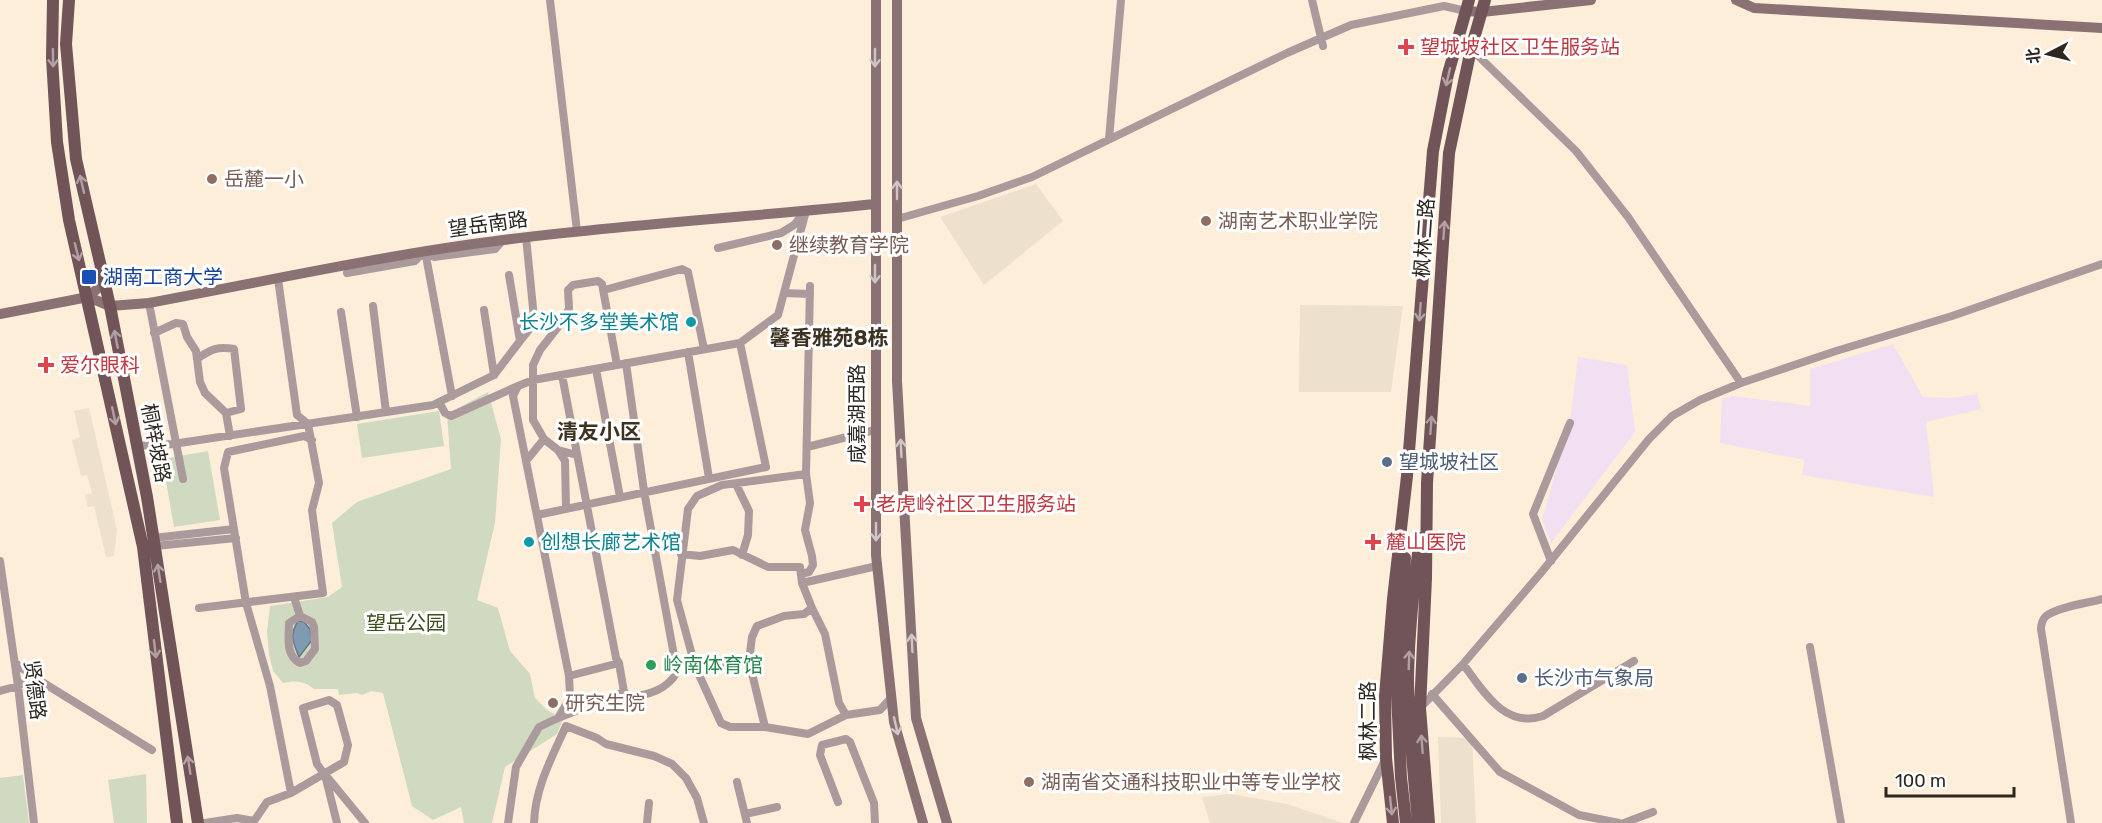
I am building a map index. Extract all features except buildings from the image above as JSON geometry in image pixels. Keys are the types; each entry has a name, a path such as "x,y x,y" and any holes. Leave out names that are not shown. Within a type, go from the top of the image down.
{"main road":[{"name":"桐梓坡路","path":"53,0 52,58 57,142 69,220 143,547 177,823"},
{"name":"桐梓坡路","path":"69,0 66,44 76,159 110,306 154,542 198,823"},
{"name":"咸嘉湖西路","path":"876,0 877,566 894,722 923,823"},
{"name":"咸嘉湖西路","path":"897,0 897,381 916,718 947,823"},
{"path":"1467,6 1591,0"},
{"path":"1736,0 1754,8 2102,27"},
{"name":"枫林二路","path":"1393,823 1386,758 1386,696 1407,476 1433,151 1448,74 1467,6"},
{"name":"枫林二路","path":"1429,823 1419,708 1426,578 1427,483 1449,153 1471,49 1483,6"},
{"name":"望岳南路","path":"110,306 149,303 424,251 502,240 875,204"},
{"path":"0,314 88,297 105,282"},
{"path":"88,297 110,306"},
{"name":"枫林二路","path":"1407,476 1410,574"},
{"name":"枫林二路","path":"1410,574 1427,483"},
{"path":"1406,823 1400,766 1396,675 1410,574"},
{"path":"1410,574 1408,676 1418,823"}],"street":[{"path":"550,0 577,231"},
{"path":"1109,140 1121,0"},
{"path":"1312,0 1322,42"},
{"path":"897,219 978,196 1032,177 1322,42 1351,25 1444,6 1467,6"},
{"path":"1471,49 1576,151 1628,217 1741,383"},
{"path":"718,248 781,233 794,225 806,211"},
{"path":"440,402 445,413 451,416 533,380 740,343 778,315 806,211"},
{"path":"136,446 176,444 433,405 494,375 528,331 534,318 526,237"},
{"path":"347,273 415,261 424,251"},
{"path":"424,251 452,396"},
{"path":"1419,708 1463,664 1551,561 1649,439 1672,416 1700,400 1741,383 1952,316 2102,264"},
{"path":"604,290 682,269 688,272 704,349"},
{"path":"509,275 519,341"},
{"path":"199,608 323,594 312,510 319,483 308,424 297,415 278,279"},
{"path":"562,375 624,692 633,697 662,689 673,680 677,672 621,364 603,284 598,281 573,285 568,290 568,308 565,318 540,350 533,365 533,420 544,439 558,450 565,461 566,508"},
{"path":"784,293 810,290 806,474 810,503 805,530 813,565 802,579"},
{"path":"149,303 183,479"},
{"path":"373,306 386,412"},
{"path":"484,310 494,375"},
{"path":"341,312 357,417"},
{"path":"154,333 176,323 183,324 187,337 196,351 200,382 205,393 226,413 230,436"},
{"path":"537,515 766,467 740,343"},
{"path":"197,359 210,349 221,347 234,349 241,409 226,413"},
{"path":"688,352 710,478"},
{"path":"596,369 620,497"},
{"path":"518,386 513,396 569,676 570,698 558,717"},
{"path":"1551,561 1533,514 1570,423"},
{"path":"807,447 875,430"},
{"path":"291,794 270,686 246,603 224,468 228,452 304,436 312,440"},
{"path":"526,461 544,439"},
{"path":"558,450 577,455"},
{"path":"806,474 722,485 697,496 688,509 677,600 695,666 721,723 730,727 765,727 808,734 846,715 880,710 891,698"},
{"path":"736,484 749,511 748,535 742,555"},
{"path":"154,542 235,534"},
{"path":"681,554 700,556 733,550 768,567 800,567 812,608 825,634 839,703 846,715"},
{"name":"贤德路","path":"0,561 34,823"},
{"path":"802,579 877,566"},
{"path":"294,597 300,616 312,622 314,627 315,649 306,661 300,663 294,660 288,649 289,623 300,616"},
{"path":"2071,823 2041,629 2042,621 2054,612 2102,599"},
{"path":"765,727 749,661 752,637 757,626 784,616 804,614 812,608"},
{"path":"1810,647 1841,823"},
{"path":"695,666 749,661"},
{"path":"1463,664 1494,705 1521,718 1536,719 1634,662"},
{"path":"15,663 152,750"},
{"path":"569,676 619,663"},
{"path":"0,691 18,686 34,677"},
{"path":"508,823 516,767 539,728 558,717 624,692"},
{"path":"1432,694 1500,772 1579,815 1621,823 1653,812"},
{"path":"205,823 254,820 267,802 291,794 325,775 344,762 348,745 337,705 330,700 303,708 317,764 325,775 365,823"},
{"path":"534,823 545,771 566,726 606,744 654,756 672,764 686,778 697,798 704,823"},
{"path":"838,802 820,749 822,745 846,739 850,742 874,803 875,823"},
{"path":"1354,823 1386,758"},
{"path":"325,775 337,823"},
{"path":"738,782 747,823"},
{"path":"648,803 648,823"},
{"path":"745,814 777,807"}],"shaded area":[{"path":"1036,184 1063,221 984,285 940,217"},
{"path":"1300,305 1403,306 1391,392 1299,392"},
{"path":"1893,344 1923,397 1948,398 1977,394 1981,409 1926,422 1934,497 1802,475 1804,460 1720,443 1722,398 1733,396 1810,406 1810,369"},
{"path":"1578,357 1627,365 1635,432 1551,543 1542,519 1570,423"},
{"path":"89,408 117,530 114,556 106,557 94,506 88,507 85,495 92,493 87,475 81,476 72,440 80,437 74,411"},
{"path":"1438,737 1472,738 1476,823 1441,823"},
{"path":"1231,794 1287,804 1343,823 1210,823 1202,797"}],"green space":[{"name":"望岳公园","path":"488,392 501,439 495,523 477,600 498,608 510,651 530,674 535,698 547,710 563,719 557,734 505,767 492,823 464,823 461,807 433,820 412,806 383,693 371,691 362,695 357,693 339,695 338,689 314,689 299,682 283,683 273,671 267,632 270,606 328,597 342,587 332,523 357,502 451,469 447,414"},
{"path":"439,411 444,446 362,458 357,424"},
{"path":"208,451 220,520 174,527 162,459"},
{"path":"146,774 147,823 114,823 108,780"},
{"path":"23,775 29,823 0,823 0,778"}],"water":[{"path":"298,621 304,622 310,629 312,640 299,657 293,639"}],"place":[{"name":"望城坡社区卫生服务站","path":"1406,47"},
{"name":"岳麓一小","path":"212,179"},
{"name":"湖南艺术职业学院","path":"1206,221"},
{"name":"继续教育学院","path":"777,245"},
{"name":"湖南工商大学","path":"89,277"},
{"name":"长沙不多堂美术馆","path":"691,322"},
{"name":"爱尔眼科","path":"46,365"},
{"name":"望城坡社区","path":"1387,462"},
{"name":"老虎岭社区卫生服务站","path":"862,504"},
{"name":"创想长廊艺术馆","path":"529,542"},
{"name":"麓山医院","path":"1373,542"},
{"name":"岭南体育馆","path":"651,665"},
{"name":"长沙市气象局","path":"1522,678"},
{"name":"研究生院","path":"553,703"},
{"name":"湖南省交通科技职业中等专业学校","path":"1029,782"}],"district":[{"name":"馨香雅苑8栋","path":"829,337"},
{"name":"清友小区","path":"599,431"}]}
